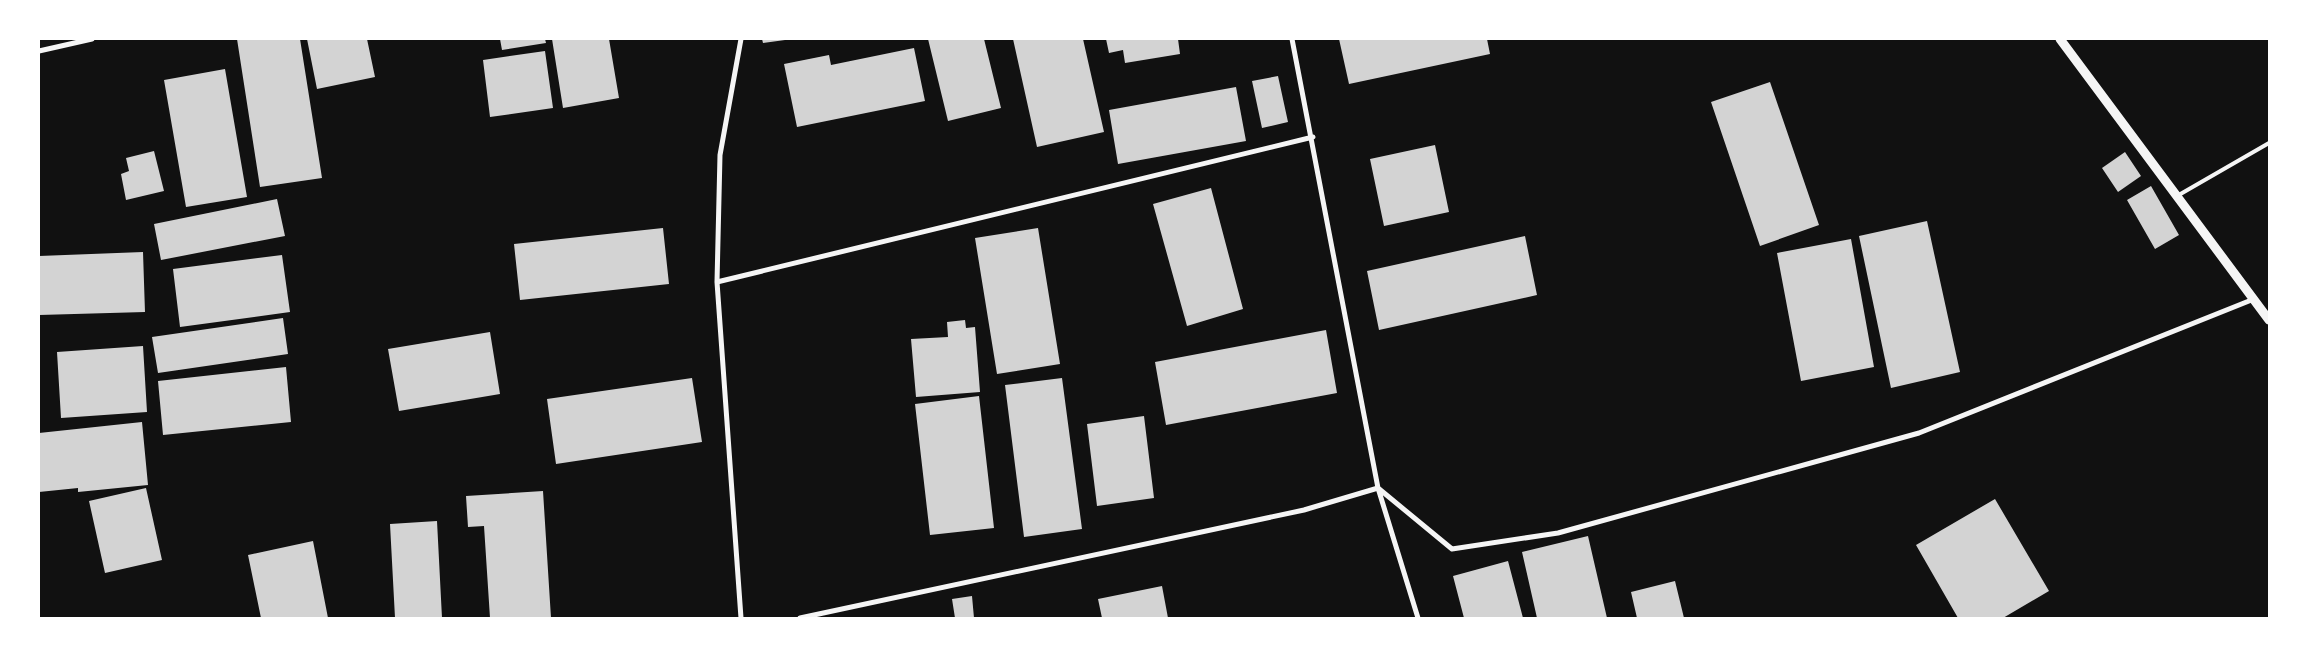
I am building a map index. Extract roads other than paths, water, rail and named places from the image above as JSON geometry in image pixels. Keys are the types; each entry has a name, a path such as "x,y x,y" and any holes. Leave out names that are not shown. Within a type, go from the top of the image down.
{"street":[{"path":"39,51 92,39"},
{"path":"741,39 720,154 717,282 741,618"},
{"path":"1292,39 1378,488 1418,618"},
{"path":"2060,39 2269,320"},
{"path":"717,282 1312,138"},
{"path":"1378,488 1452,548 1558,532 1919,433 2254,299"},
{"path":"800,618 1304,510 1378,488"}],"lane":[{"path":"2177,196 2269,143"}]}
